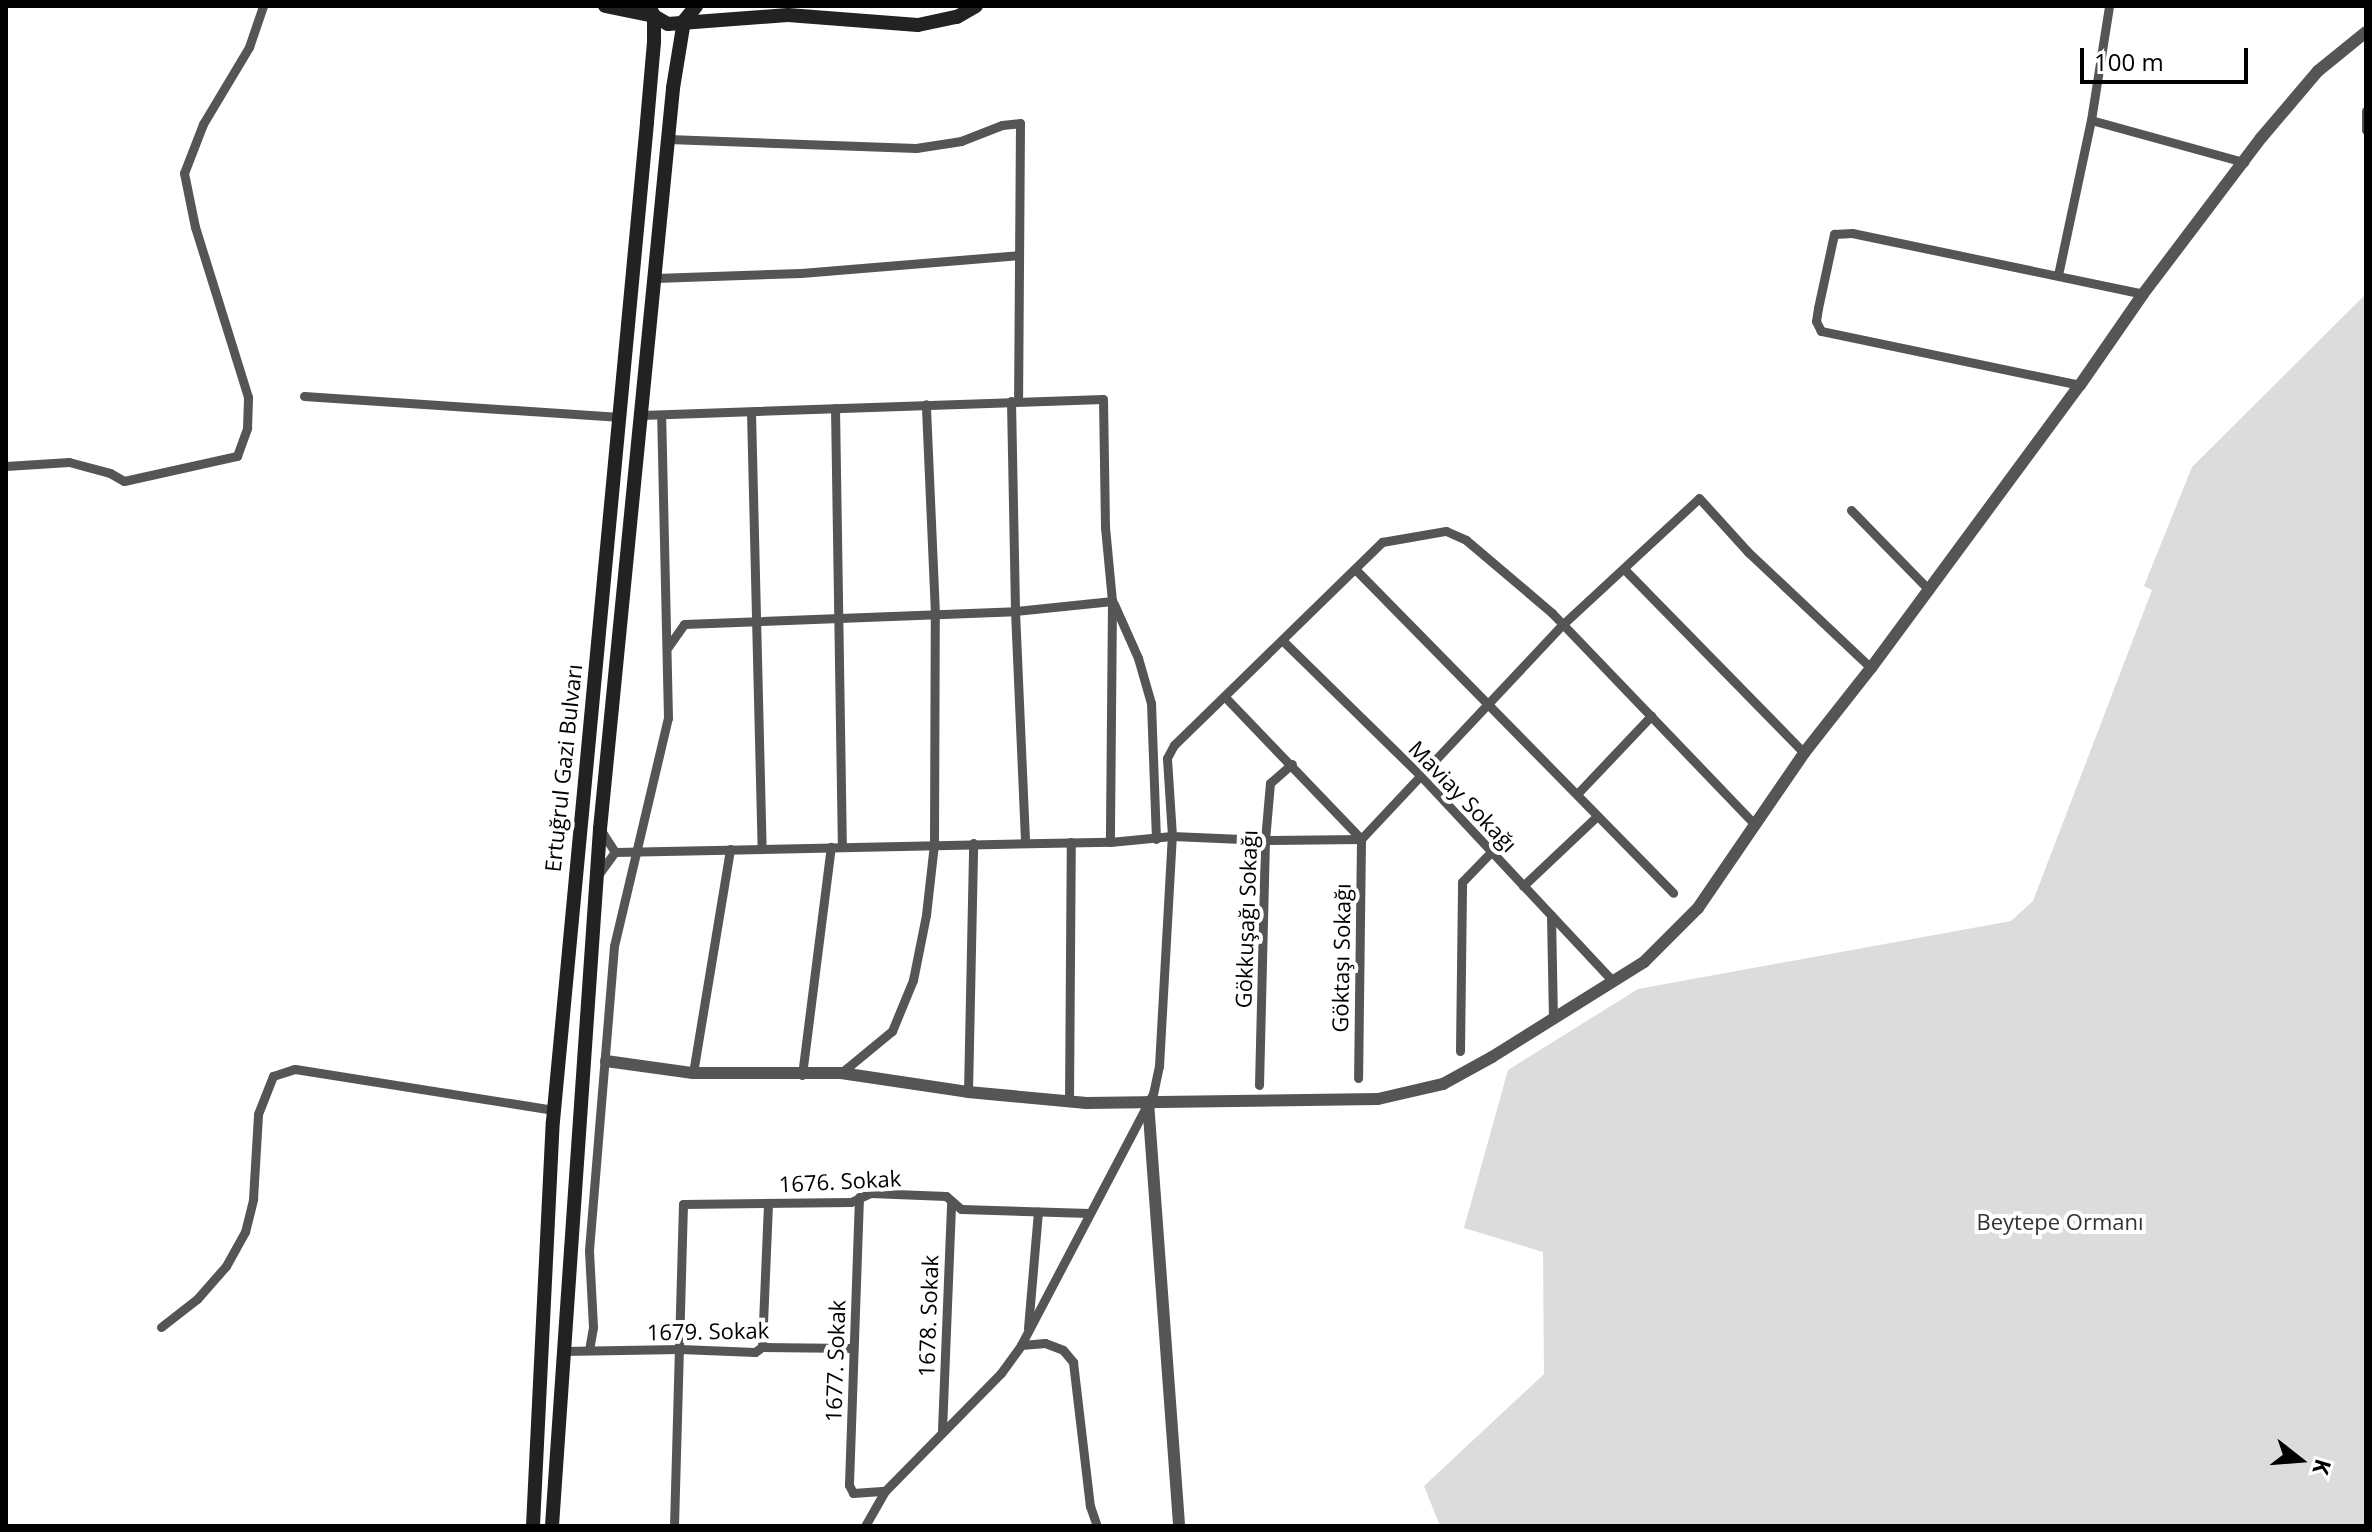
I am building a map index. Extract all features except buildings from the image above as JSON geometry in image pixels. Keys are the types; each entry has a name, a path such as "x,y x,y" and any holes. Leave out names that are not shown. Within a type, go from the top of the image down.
{"main road":[{"path":"605,6 651,11 668,24 788,15 918,25 957,17 976,6"},
{"path":"684,21 696,6"},
{"name":"Ertuğrul Gazi Bulvarı","path":"533,1526 554,1110 620,417 651,11"},
{"name":"Ertuğrul Gazi Bulvarı","path":"552,1526 600,829 668,139 678,46 684,21"}],"street":[{"path":"6,466 69,462 110,473 124,481 237,456 247,428 248,397 195,227 184,173 203,124 249,47 263,6"},
{"path":"2058,275 2091,120 2109,6"},
{"path":"606,1061 693,1073 841,1073 968,1092 1069,1101 1392,1097 1443,1084 1644,962 1698,908 1804,753 1929,590 2143,294 2318,71 2366,32"},
{"path":"2366,111 2366,130"},
{"path":"2091,120 2244,162"},
{"path":"668,139 916,148 961,141 1002,125 1020,123 1014,401 1015,611 1025,842"},
{"path":"2080,385 1821,331 1816,321 1834,234 1841,232 2143,294"},
{"path":"655,278 801,273 1018,255"},
{"path":"304,396 620,417"},
{"path":"642,415 1103,399 1105,527 1112,601 1110,842"},
{"path":"841,1073 892,1031 913,980 926,915 934,844 935,614 926,404"},
{"path":"835,408 842,847"},
{"path":"751,412 762,849"},
{"path":"589,1350 593,1327 589,1250 614,946 668,718 661,416"},
{"path":"615,852 638,854 730,849 1110,842 1172,836 1265,840 1361,839 1561,626 1699,498 1748,552 1871,668"},
{"path":"1851,510 1929,590"},
{"path":"865,1526 885,1491 1001,1373 1021,1345 1148,1102 1159,1066 1172,836 1167,758 1174,745 1382,542 1446,531 1466,540 1552,613 1561,626 1754,824"},
{"path":"1355,569 1673,893"},
{"path":"1624,569 1804,753"},
{"path":"667,647 684,624 1015,611 1112,601"},
{"path":"1112,601 1138,658 1151,703 1156,839"},
{"name":"Maviay Sokağı","path":"1282,640 1419,774 1613,981"},
{"path":"1225,697 1361,839"},
{"path":"1577,794 1651,716"},
{"name":"Gökkuşağı Sokağı","path":"1259,1085 1265,840 1270,783 1292,764"},
{"path":"1523,886 1597,816"},
{"path":"600,829 615,852"},
{"name":"Göktaşı Sokağı","path":"1358,1078 1361,839"},
{"path":"1069,1101 1071,842"},
{"path":"968,1092 973,843"},
{"path":"802,1075 831,847"},
{"path":"693,1073 707,1004 730,849"},
{"path":"596,878 615,852"},
{"path":"1460,1051 1462,882 1491,852"},
{"path":"1551,915 1553,1019"},
{"path":"161,1327 207,1288 226,1266 245,1232 253,1199 258,1114 273,1076 295,1069 554,1110"},
{"path":"1148,1102 1179,1526"},
{"name":"1676. Sokak","path":"680,1349 683,1204 851,1202 870,1193 946,1196 951,1204 961,1209 1089,1213"},
{"name":"1677. Sokak","path":"859,1197 849,1485 853,1493 885,1491"},
{"path":"762,1347 768,1203"},
{"name":"1678. Sokak","path":"942,1430 951,1204"},
{"path":"1027,1334 1038,1211"},
{"path":"1021,1345 1045,1343 1063,1350 1073,1362 1090,1506 1097,1526"},
{"name":"1679. Sokak","path":"563,1351 680,1349 755,1352 762,1347 853,1348"},
{"path":"674,1526 680,1349"}],"green space":[{"name":"Beytepe Ormanı","path":"2366,294 2366,1526 1440,1526 1424,1486 1544,1374 1543,1252 1464,1228 1508,1070 1638,989 2011,921 2033,901 2152,590 2144,586 2192,467"}]}
